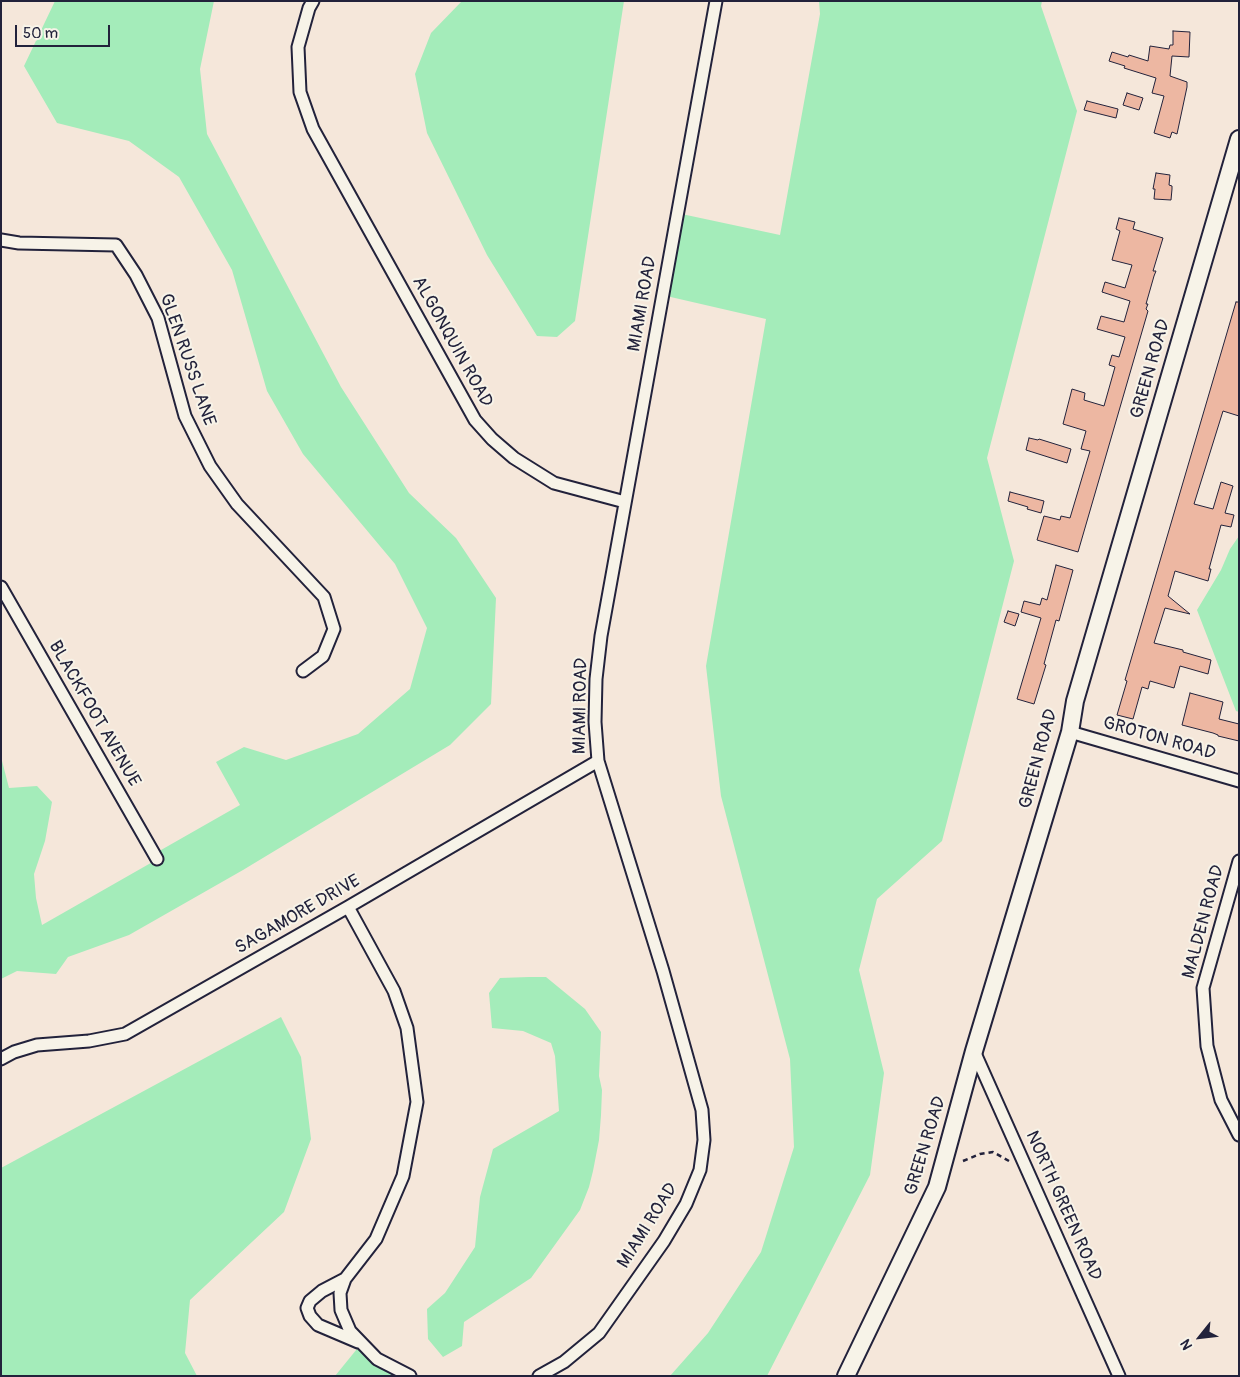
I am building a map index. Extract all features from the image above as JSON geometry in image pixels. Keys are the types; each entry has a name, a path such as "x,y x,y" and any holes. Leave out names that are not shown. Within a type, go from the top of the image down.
{"main road":[{"name":"GREEN ROAD","path":"846,1376 938,1187 974,1051 1070,732 1075,701 1239,139"}],"street":[{"name":"ALGONQUIN ROAD","path":"313,1 309,8 298,47 300,92 312,129 475,420 492,439 514,458 554,483 624,502"},
{"name":"MIAMI ROAD","path":"539,1376 564,1362 599,1333 664,1241 686,1204 700,1170 704,1140 702,1110 695,1080 598,761 595,722 596,679 601,636 716,1"},
{"name":"GLEN RUSS LANE","path":"1,240 19,243 116,245 136,275 158,318 186,416 210,466 237,504 324,597 334,629 323,656 303,671"},
{"name":"BLACKFOOT AVENUE","path":"1,587 157,860"},
{"name":"GROTON ROAD","path":"1070,732 1239,781"},
{"name":"SAGAMORE DRIVE","path":"1,1059 14,1052 37,1045 89,1041 125,1034 598,761"},
{"name":"MALDEN ROAD","path":"1239,861 1203,988 1207,1046 1222,1100 1239,1136"},
{"path":"348,907 394,991 407,1028 417,1102 403,1176 376,1239 345,1279 340,1293 341,1310 350,1331 377,1360 410,1376"},
{"name":"NORTH GREEN ROAD","path":"974,1051 1119,1376"},
{"path":"345,1279 322,1291 310,1300 307,1308 310,1316 318,1325 361,1344"}],"path":[{"path":"963,1161 980,1154 993,1152 1008,1161"}],"green space":[{"path":"55,1 214,1 200,69 207,134 341,387 409,493 456,538 496,598 491,704 450,745 243,870 129,935 68,957 56,974 17,971 1,979 1,757 9,788 37,786 52,802 45,841 34,874 36,898 42,925 156,860 154,854 240,805 216,762 244,747 286,760 358,734 410,689 427,628 395,564 303,454 267,391 232,270 179,177 129,141 57,123 24,66"},
{"path":"462,1 624,1 575,321 557,337 537,336 487,255 427,133 415,74 431,33"},
{"path":"819,1 1042,1 1041,6 1077,111 987,458 1014,561 942,841 877,899 859,970 884,1073 870,1175 767,1376 670,1376 708,1333 761,1252 794,1147 790,1059 721,796 706,666 766,319 662,295 677,213 780,235 820,14"},
{"path":"1239,536 1239,712 1236,711 1197,610"},
{"path":"546,977 585,1009 601,1032 599,1076 602,1090 601,1115 599,1140 589,1187 580,1210 531,1278 464,1322 462,1346 443,1357 428,1339 427,1309 445,1293 475,1247 480,1197 493,1149 559,1111 555,1056 551,1043 523,1031 492,1028 489,993 500,978"},
{"path":"281,1017 301,1057 311,1139 284,1212 190,1300 185,1353 197,1376 1,1376 1,1168"},
{"path":"361,1344 402,1376 335,1376"}],"building":[{"path":"1173,31 1190,32 1189,57 1172,56 1170,76 1187,82 1187,87 1177,134 1172,132 1170,138 1154,133 1164,96 1152,93 1156,78 1109,61 1112,52 1148,61 1150,46 1169,49 1170,45 1173,45"},
{"path":"1127,93 1143,98 1139,110 1123,105"},
{"path":"1087,101 1118,109 1116,118 1084,110"},
{"path":"1156,173 1170,175 1169,185 1172,186 1171,200 1154,199 1155,189 1153,189"},
{"path":"1119,218 1135,222 1133,229 1163,238 1146,304 1148,304 1146,309 1148,311 1078,552 1037,540 1044,516 1060,520 1061,516 1070,518 1090,451 1081,449 1086,431 1063,424 1072,389 1085,393 1084,400 1104,406 1115,367 1109,365 1112,355 1119,357 1125,337 1097,329 1101,316 1124,322 1130,301 1102,292 1105,282 1125,288 1132,265 1112,260 1120,231 1116,229"},
{"path":"1236,302 1239,302 1239,416 1223,411 1194,504 1213,509 1221,482 1233,486 1225,513 1234,515 1231,527 1221,525 1209,569 1211,569 1208,581 1175,571 1168,596 1190,614 1165,608 1154,643 1183,650 1183,652 1211,660 1208,674 1180,666 1174,688 1150,681 1148,689 1142,687 1133,719 1117,715 1127,681 1125,680"},
{"path":"1029,438 1039,439 1071,449 1067,463 1026,450"},
{"path":"1010,492 1044,501 1041,513 1008,501"},
{"path":"1056,565 1073,570 1059,621 1056,620 1044,664 1046,665 1034,704 1017,699 1041,618 1021,612 1024,601 1040,605 1042,598 1047,600"},
{"path":"1008,611 1019,614 1015,626 1004,622"},
{"path":"1190,693 1223,702 1219,719 1239,724 1239,741 1182,725"}]}
